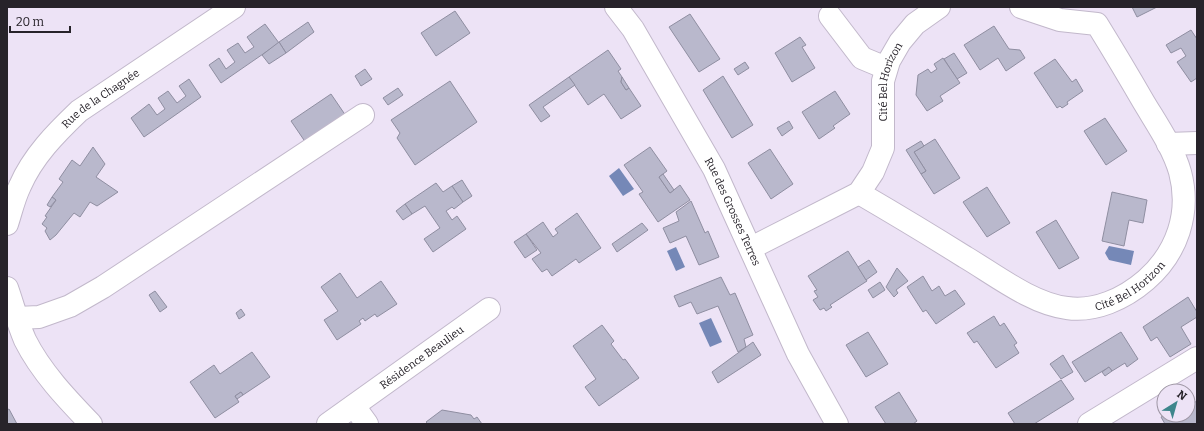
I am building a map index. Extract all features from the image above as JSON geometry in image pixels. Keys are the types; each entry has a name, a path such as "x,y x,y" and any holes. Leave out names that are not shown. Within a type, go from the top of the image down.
{"street":[{"name":"Rue de la Chagnée","path":"7,224 20,187 28,170 41,151 58,131 79,111 234,7"},
{"name":"Rue des Grosses Terres","path":"616,7 633,29 710,162 751,248 798,354 837,424"},
{"name":"Cité Bel Horizon","path":"751,248 859,193 873,172 883,148 883,81 886,68 900,42 915,24 938,7"},
{"name":"Cité Bel Horizon","path":"859,193 905,219 1012,286 1041,301 1066,308 1087,308 1111,302 1138,287 1157,271 1170,252 1181,229 1184,204 1180,172 1168,144 1094,16 1060,20 1021,7"},
{"path":"830,16 862,58 886,68"},
{"path":"17,318 39,317 70,306 90,295 363,115"},
{"path":"1168,144 1197,143"},
{"path":"7,288 25,339 38,362 68,399 91,424"},
{"name":"Résidence Beaulieu","path":"328,424 489,309"},
{"path":"1089,424 1197,358"},
{"path":"354,406 367,424"}],"water":[{"path":"619,168 634,189 623,196 609,176"},
{"path":"1109,246 1134,251 1131,265 1109,260 1105,253"},
{"path":"676,247 685,267 676,271 667,251"},
{"path":"711,318 722,342 710,347 699,323"}],"building":[{"path":"1132,7 1157,7 1137,17"},
{"path":"455,11 470,33 436,56 421,33"},
{"path":"690,14 720,59 699,72 669,27"},
{"path":"308,22 314,32 286,53 279,42"},
{"path":"265,24 279,43 221,83 209,65 219,58 226,69 235,62 227,50 238,43 245,53 254,47 247,37"},
{"path":"994,26 1009,49 1020,50 1025,58 1006,71 998,58 980,70 964,45"},
{"path":"1191,30 1197,39 1197,78 1191,82 1177,62 1186,56 1181,48 1171,53 1166,45"},
{"path":"800,37 806,45 802,47 815,68 792,82 775,53"},
{"path":"279,42 286,53 269,64 262,55"},
{"path":"608,50 621,69 618,71 622,77 621,82 626,90 629,88 641,106 621,119 604,94 588,105 569,77"},
{"path":"954,53 967,73 957,79 944,59"},
{"path":"943,58 960,83 940,96 943,101 927,111 916,95 918,75 928,69 931,73 937,69 934,64"},
{"path":"1055,59 1072,82 1076,79 1083,91 1067,102 1068,104 1062,108 1060,106 1057,108 1034,73"},
{"path":"745,62 749,68 738,75 734,69"},
{"path":"365,69 372,79 361,86 355,76"},
{"path":"723,76 753,125 732,138 703,90"},
{"path":"569,77 575,85 543,107 550,116 541,122 529,105"},
{"path":"622,77 629,88 626,90 621,82"},
{"path":"189,79 201,97 144,137 131,118 149,104 157,115 165,109 158,98 168,91 177,103 186,96 179,86"},
{"path":"450,81 477,122 415,165 397,138 400,133 391,120"},
{"path":"398,88 403,95 388,105 383,98"},
{"path":"835,91 850,114 833,126 835,128 819,139 802,112"},
{"path":"331,94 346,116 332,126 331,123 325,127 326,129 306,143 291,121"},
{"path":"1105,118 1127,151 1106,165 1084,131"},
{"path":"789,121 793,128 782,136 777,128"},
{"path":"935,139 960,178 934,194 921,174 926,171 914,152"},
{"path":"921,141 924,146 914,152 926,171 921,174 906,150"},
{"path":"93,147 105,164 96,177 118,192 97,206 90,202 80,217 74,213 50,240 45,231 47,228 42,224 47,217 45,216 56,200 52,197 63,182 59,179 72,160 80,166"},
{"path":"650,147 667,171 659,177 670,193 680,185 690,200 658,222 639,194 643,192 624,165"},
{"path":"770,149 793,184 771,199 748,163"},
{"path":"663,174 674,190 670,193 659,177"},
{"path":"462,180 472,196 463,202 452,186"},
{"path":"436,183 443,192 452,186 463,202 454,209 452,207 446,211 452,220 457,216 466,229 433,252 424,239 440,228 425,206 412,214 405,204"},
{"path":"987,187 1010,223 987,237 963,202"},
{"path":"1112,192 1147,200 1143,223 1129,220 1124,246 1102,241"},
{"path":"52,197 56,200 50,207 47,205"},
{"path":"691,201 705,233 708,231 719,257 699,265 686,236 670,243 663,228 679,221 676,212"},
{"path":"405,204 412,214 403,220 396,211"},
{"path":"577,213 601,248 579,263 576,259 552,276 547,269 542,272 532,259 541,253 526,234 543,222 553,237 558,233 555,229"},
{"path":"1056,220 1079,258 1059,269 1036,232"},
{"path":"642,223 648,230 617,252 612,244"},
{"path":"526,234 537,250 525,258 514,242"},
{"path":"848,251 867,281 830,305 832,307 826,311 824,308 820,310 813,300 818,297 814,291 817,290 808,276"},
{"path":"869,260 877,272 866,280 858,267"},
{"path":"897,268 908,281 896,290 898,293 894,297 886,287"},
{"path":"340,273 357,298 381,281 397,304 377,317 375,314 365,321 363,318 359,321 361,324 337,340 324,320 338,311 321,287"},
{"path":"923,276 932,291 939,286 945,296 955,290 965,304 936,324 926,310 923,312 907,287"},
{"path":"721,277 730,295 735,293 753,335 744,339 746,347 738,352 718,306 697,314 691,302 679,307 674,296"},
{"path":"880,282 885,290 873,298 868,290"},
{"path":"155,291 167,307 160,312 149,295"},
{"path":"1188,297 1197,312 1197,317 1181,327 1191,344 1170,357 1157,337 1151,341 1143,327"},
{"path":"241,309 245,315 239,319 236,313"},
{"path":"994,316 1000,326 1004,323 1017,343 1014,345 1019,353 996,368 977,341 974,343 967,333"},
{"path":"602,325 614,341 611,344 623,360 625,359 639,378 599,406 585,387 596,379 573,346"},
{"path":"868,332 888,364 866,377 846,345"},
{"path":"1121,332 1138,359 1127,367 1125,363 1112,371 1109,367 1085,382 1072,362"},
{"path":"753,342 761,355 718,383 712,372"},
{"path":"252,352 270,377 243,395 241,392 235,396 239,402 215,418 190,382 214,365 220,374"},
{"path":"1063,355 1073,372 1061,379 1050,364"},
{"path":"1109,367 1112,371 1105,376 1102,372"},
{"path":"1061,380 1074,399 1034,424 1015,424 1008,413"},
{"path":"241,392 243,395 237,399 235,396"},
{"path":"899,392 917,421 913,424 886,424 875,407"},
{"path":"1196,402 1197,424 1165,424 1196,423"},
{"path":"9,409 17,424 7,424 7,410"},
{"path":"442,410 471,415 474,419 477,417 482,424 428,424 426,422"}]}
